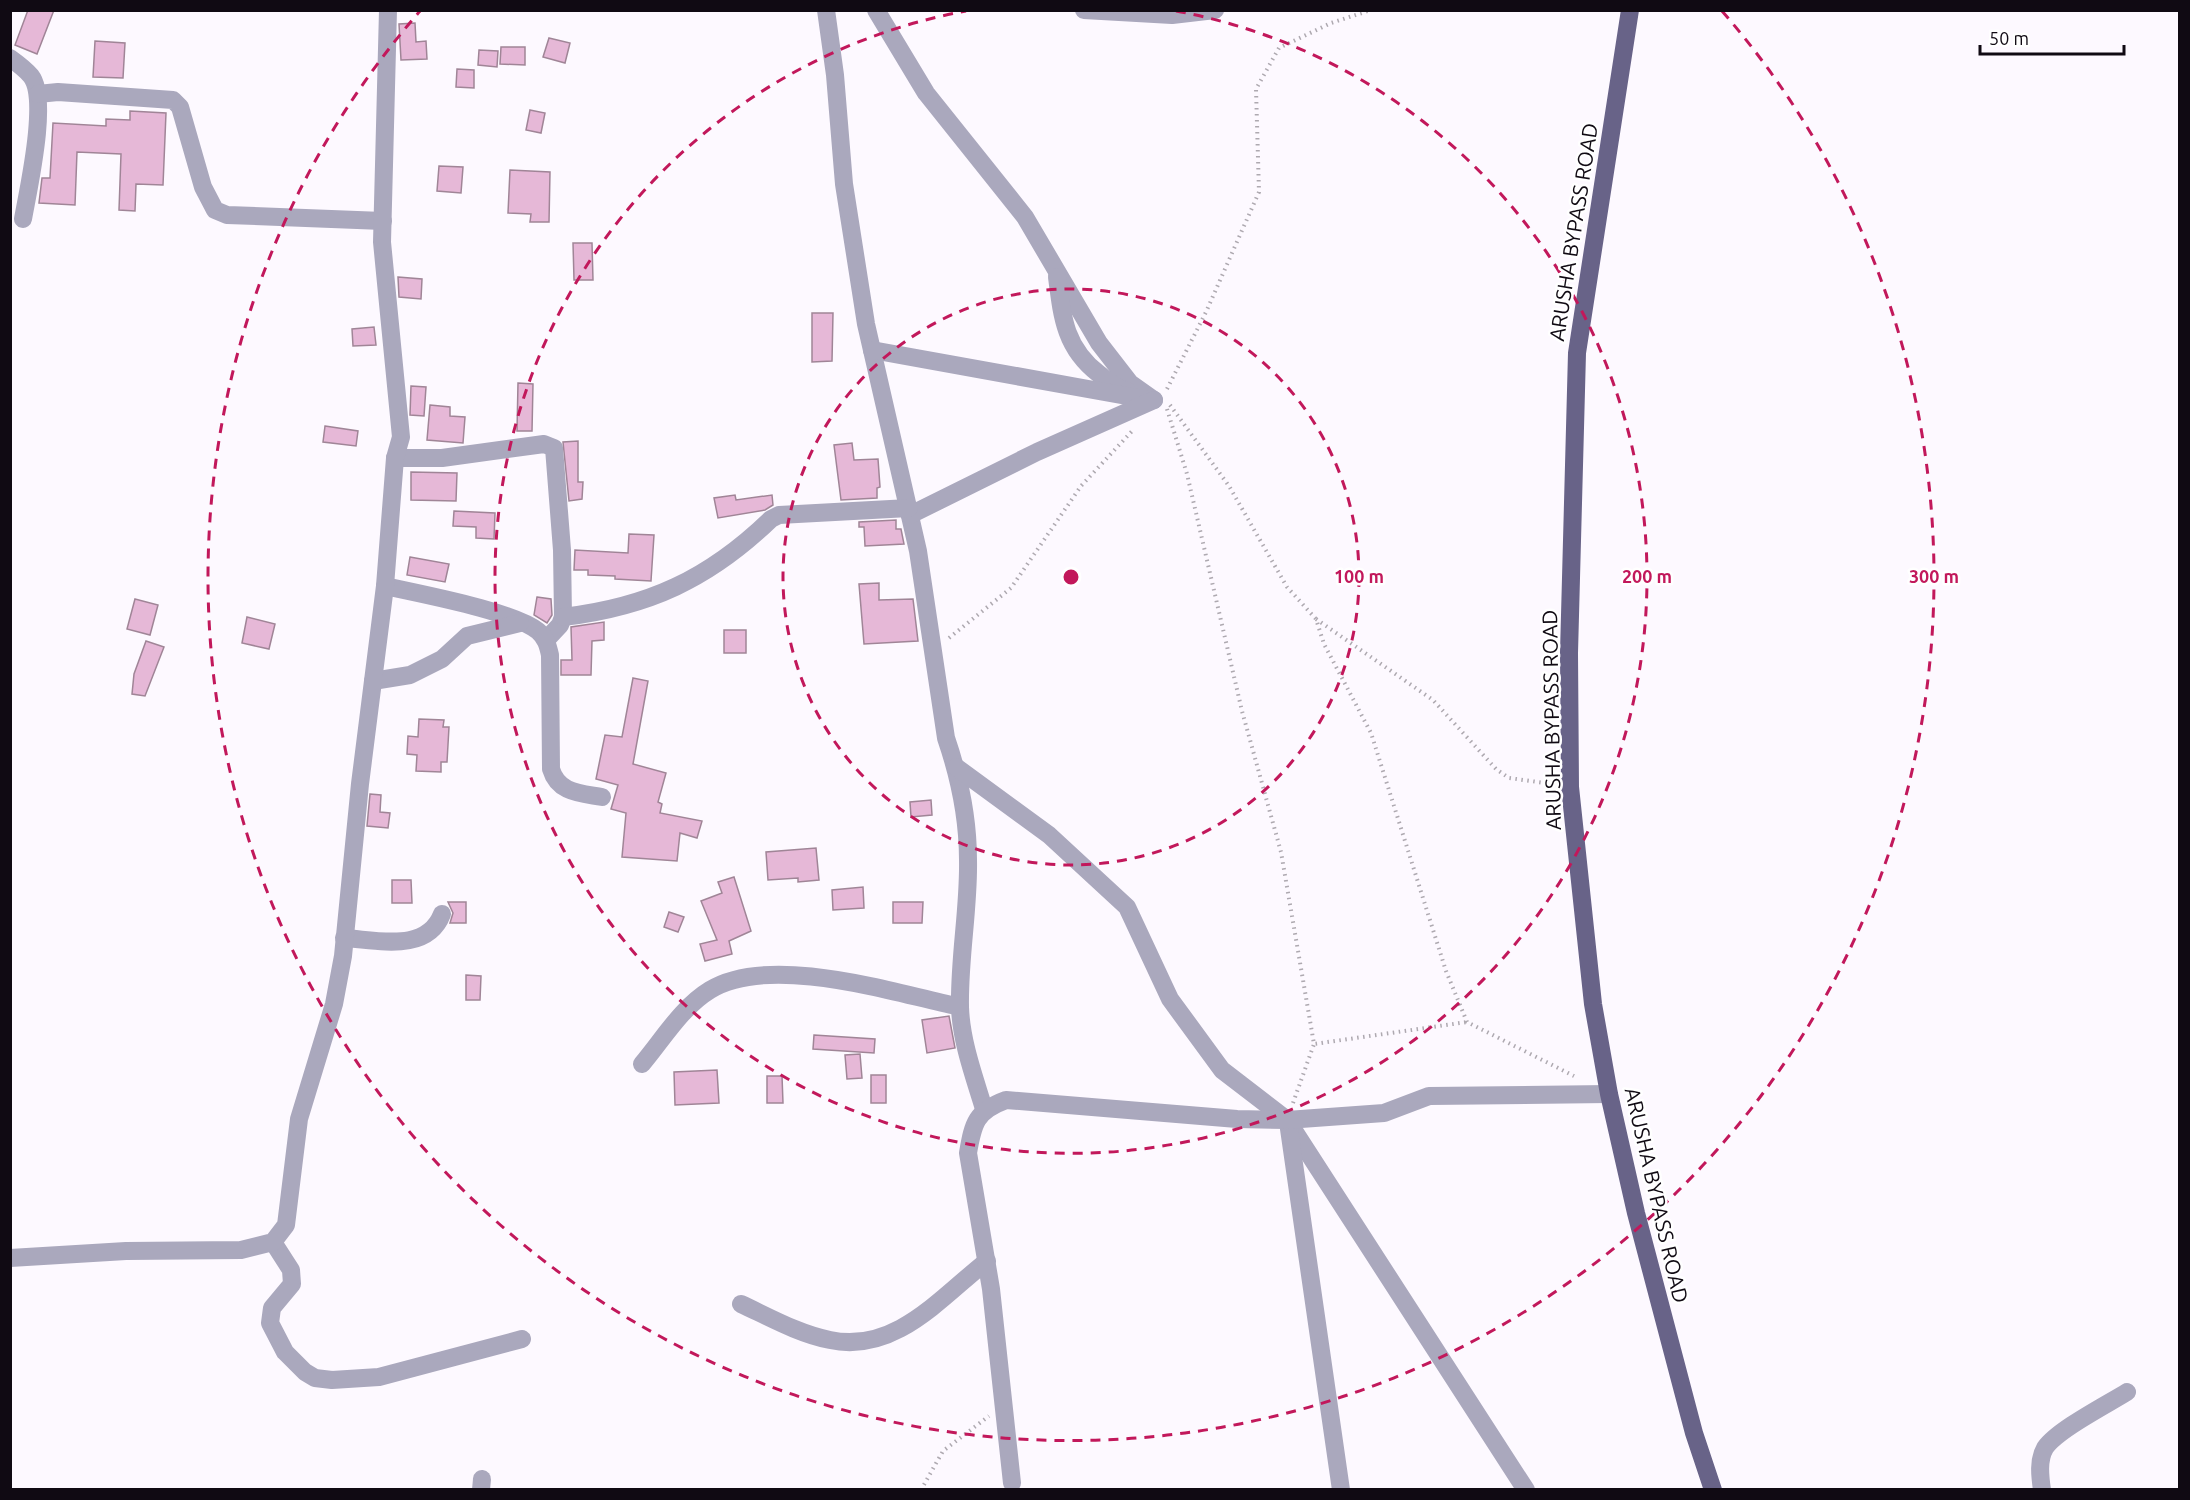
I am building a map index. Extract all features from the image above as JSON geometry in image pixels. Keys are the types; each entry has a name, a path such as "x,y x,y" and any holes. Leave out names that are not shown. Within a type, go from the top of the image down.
{"main road":[{"name":"ARUSHA BYPASS ROAD","path":"1630,10 1577,353 1569,653 1570,787 1593,1004 1610,1094 1642,1236 1694,1433 1713,1490"}],"street":[{"path":"10,1258 126,1251 241,1250 273,1242 286,1225 290,1212 299,1119 338,988 385,586 394,458 401,437 382,242 387,136 387,10"},
{"path":"826,10 835,75 844,184 872,350 909,511 935,649 946,738 956,768 968,860 960,1007 966,1048 984,1110"},
{"path":"876,10 926,93 1025,217 1099,344 1130,383 1159,399"},
{"path":"1084,10 1172,15 1215,10"},
{"path":"10,58 33,78 38,94 33,166 22,219"},
{"path":"38,94 58,92 173,100 180,107 203,188 215,210 227,215 383,221"},
{"path":"872,350 1159,399"},
{"path":"563,617 620,608 654,598 722,562 771,519 779,516 909,511 1159,399"},
{"path":"394,458 442,458 544,444 554,448 562,550 563,617 560,625 546,640"},
{"path":"385,586 522,622 538,631 546,640 550,655 551,769 554,780 573,792 602,797"},
{"path":"373,681 410,675 442,658 467,636 522,622"},
{"path":"956,768 1049,835 1128,907 1170,999 1222,1070 1287,1120 1526,1490"},
{"path":"344,938 414,940 430,934 442,914"},
{"path":"642,1064 686,1010 709,990 726,982 748,977 801,975 960,1007"},
{"path":"1012,1483 987,1261 968,1153 972,1132 984,1110 1006,1100 1237,1119 1287,1120 1384,1113 1429,1096 1610,1094"},
{"path":"1287,1120 1302,1205 1341,1490"},
{"path":"273,1242 291,1270 291,1284 272,1308 270,1323 285,1352 305,1372 315,1378 332,1380 379,1377 522,1339"},
{"path":"741,1304 827,1340 859,1342 884,1338 906,1326 987,1261"},
{"path":"2042,1490 2041,1461 2046,1447 2127,1392"}],"path":[{"path":"1287,1120 1314,1044 1281,852 1242,711 1186,474 1159,399 1206,312 1259,192 1256,89 1279,48 1331,22 1371,10"},
{"path":"1159,399 1229,486 1287,587 1316,619 1433,700 1496,769 1509,778 1570,787"},
{"path":"935,649 1011,588 1081,486 1141,422"},
{"path":"1316,619 1324,644 1371,733 1446,971 1467,1022"},
{"path":"1314,1044 1467,1022 1579,1078"},
{"path":"921,1490 943,1451 1004,1405"}],"building":[{"path":"28,10 54,10 37,54 15,45"},
{"path":"415,23 416,42 426,41 427,59 401,60 399,24"},
{"path":"549,38 570,43 565,63 543,57"},
{"path":"95,41 125,43 123,78 93,77"},
{"path":"501,47 525,47 525,65 500,64"},
{"path":"479,50 498,51 497,67 478,65"},
{"path":"457,69 474,70 474,88 456,87"},
{"path":"530,110 545,113 541,133 526,130"},
{"path":"130,111 166,113 163,185 136,184 135,211 119,210 121,154 77,152 75,205 39,203 42,178 50,178 53,123 106,126 106,119 130,120"},
{"path":"439,166 463,167 461,193 437,191"},
{"path":"510,170 550,172 549,222 530,222 531,214 508,213"},
{"path":"573,243 592,243 593,280 574,280"},
{"path":"398,277 422,279 421,299 399,297"},
{"path":"812,313 833,313 832,361 812,362"},
{"path":"374,327 376,345 353,346 352,329"},
{"path":"518,383 533,384 532,431 517,431"},
{"path":"411,386 426,387 424,416 410,415"},
{"path":"430,405 450,407 450,416 465,417 463,443 427,440"},
{"path":"325,426 358,431 356,446 323,442"},
{"path":"578,441 578,482 583,482 582,499 569,501 563,442"},
{"path":"852,443 854,460 878,459 880,487 877,488 877,498 841,500 834,445"},
{"path":"411,472 457,473 456,501 411,500"},
{"path":"735,495 736,500 772,495 773,505 765,510 718,518 714,498"},
{"path":"454,511 495,513 494,539 476,538 476,527 453,526"},
{"path":"896,520 896,529 901,529 904,544 865,546 864,527 859,527 859,522"},
{"path":"629,534 654,535 651,581 615,579 615,576 588,575 588,570 574,570 575,550 628,553"},
{"path":"410,557 449,564 445,582 407,575"},
{"path":"879,583 879,600 913,599 918,641 864,644 859,584"},
{"path":"537,597 551,599 552,615 547,623 534,615"},
{"path":"135,599 158,605 150,635 127,629"},
{"path":"247,617 275,624 269,649 242,643"},
{"path":"604,622 604,640 592,641 591,675 561,675 561,660 572,660 571,627"},
{"path":"724,630 746,630 746,653 724,653"},
{"path":"146,641 164,647 145,696 132,694 134,674"},
{"path":"633,678 648,681 633,764 666,773 658,802 662,804 660,813 702,821 697,838 680,833 677,861 622,857 626,813 611,809 618,785 596,779 605,735 622,737"},
{"path":"419,719 444,720 443,727 449,727 447,762 441,762 441,772 416,771 417,755 407,754 408,736 418,737"},
{"path":"370,794 381,795 380,812 390,813 388,828 367,826"},
{"path":"931,800 932,815 911,817 910,802"},
{"path":"816,848 819,880 798,882 798,878 768,880 766,852"},
{"path":"734,877 751,931 729,941 732,954 705,961 700,944 717,940 701,901 722,893 718,882"},
{"path":"392,880 411,880 412,903 392,903"},
{"path":"863,887 864,908 833,910 832,890"},
{"path":"448,902 466,902 466,923 450,923 453,913"},
{"path":"893,902 923,902 922,923 893,923"},
{"path":"669,912 684,917 678,932 664,927"},
{"path":"466,975 481,976 480,1000 466,1000"},
{"path":"949,1016 955,1048 927,1053 922,1020"},
{"path":"814,1035 875,1039 874,1053 813,1049"},
{"path":"860,1054 862,1078 847,1079 845,1055"},
{"path":"717,1070 719,1103 675,1105 674,1072"},
{"path":"871,1075 886,1075 886,1103 871,1103"},
{"path":"767,1076 782,1076 783,1103 767,1103"}]}
